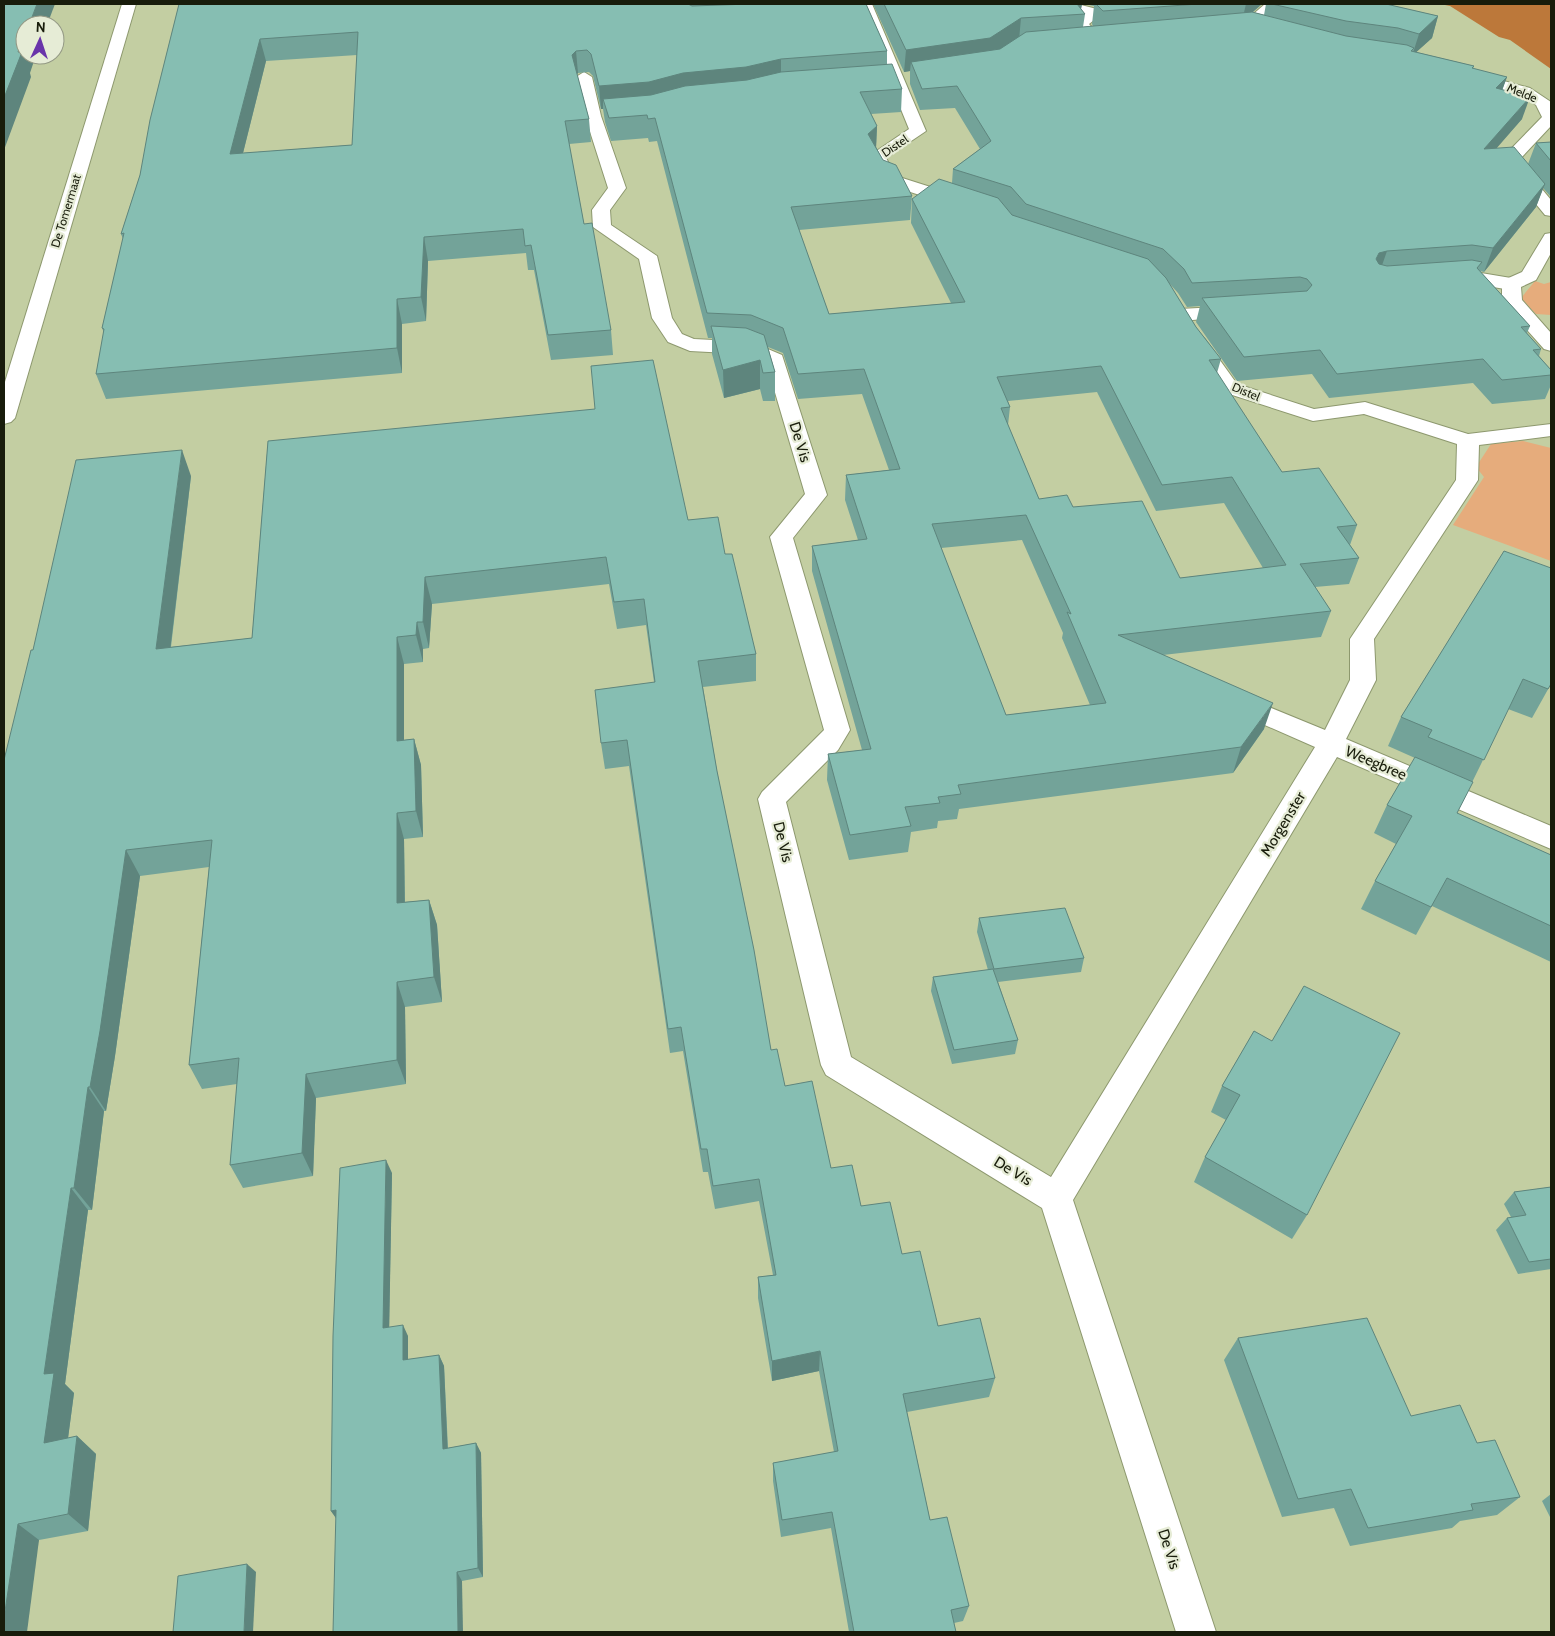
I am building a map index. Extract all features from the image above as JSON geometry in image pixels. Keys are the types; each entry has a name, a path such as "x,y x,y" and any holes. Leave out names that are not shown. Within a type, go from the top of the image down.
{"street":[{"name":"De Tomermaat","path":"4,418 129,4"},
{"path":"1061,4 1096,13 1081,22 1095,40"},
{"path":"1247,27 1273,4"},
{"path":"850,15 867,8"},
{"name":"Distel","path":"867,8 908,78 918,130 877,156 889,179 974,207"},
{"path":"1218,30 1247,27 1266,32"},
{"path":"1075,42 1114,38"},
{"name":"Melde","path":"1455,73 1524,91 1543,102 1550,118 1513,157 1512,165 1551,210"},
{"name":"De Vis","path":"584,77 602,115 617,188 601,210 602,227 648,256 662,318 675,338 690,345 751,348 775,359 816,495 781,537 837,730 830,743 772,799 837,1065 1056,1198 1196,1632"},
{"path":"879,80 908,78"},
{"path":"1435,278 1463,276 1511,284 1529,276 1551,238"},
{"path":"1511,284 1512,301 1551,345"},
{"name":"Distel","path":"1170,298 1230,388 1313,415 1365,408 1440,433 1468,440 1551,430"},
{"path":"1180,315 1255,311"},
{"name":"Morgenster","path":"1056,1198 1331,744 1363,680 1362,639 1467,480 1468,440"},
{"name":"Weegbree","path":"1229,700 1551,838"}],"shaded area":[{"path":"1440,4 1551,4 1551,69 1510,40 1499,37 1450,6"},
{"path":"1535,281 1544,284 1551,282 1551,315 1536,314 1521,298"},
{"path":"1523,441 1551,448 1551,561 1453,525 1484,477 1476,467 1491,444"}],"building":[{"path":"4,4 37,4 33,15 15,15 15,65 17,65 4,98"},
{"path":"179,4 688,4 692,6 866,4 887,51 781,59 746,67 683,73 649,82 599,86 591,54 587,50 576,51 572,55 589,119 565,121 584,224 592,223 611,330 548,335 531,245 525,246 523,229 424,237 421,297 397,299 397,348 96,374 104,329 102,328 124,233 121,234 140,175 150,120","holes":["358,32 352,145 230,154 260,39"]},
{"path":"884,4 1077,4 1085,14 1021,18 990,38 906,50"},
{"path":"1096,4 1198,4 1103,11"},
{"path":"1272,4 1386,4 1438,16 1419,34 1398,28 1346,21"},
{"path":"1252,12 1346,36 1407,45 1414,48 1411,51 1474,66 1472,68 1507,77 1496,88 1530,97 1484,149 1514,147 1545,184 1493,248 1472,245 1387,251 1379,253 1376,259 1379,264 1387,266 1472,260 1482,262 1477,268 1530,326 1521,327 1541,349 1533,350 1551,370 1551,375 1502,380 1483,359 1337,374 1320,350 1244,357 1202,298 1307,291 1312,285 1307,279 1300,277 1192,283 1184,269 1163,249 1026,204 1011,187 953,169 991,141 957,86 922,89 911,62 1000,49 1026,32"},
{"path":"892,64 902,89 860,92 877,126 868,134 883,160 896,165 912,196 791,207 829,314 965,302 912,199 939,179 998,198 1012,215 1148,259 1166,278 1196,327 1221,359 1209,360 1282,472 1319,468 1357,525 1337,527 1359,558 1300,564 1331,611 1118,635 1273,703 1241,747 958,785 961,794 938,797 940,803 905,807 911,826 850,835 828,754 871,749 812,546 867,539 846,475 900,469 864,369 798,374 783,328 751,315 707,313 655,118 648,119 647,115 609,118 603,99 651,95 685,86 747,80 781,72","holes":["1101,366 1162,485 1232,477 1286,565 1180,578 1142,501 1073,507 1067,495 1039,499 1001,408 1010,407 997,377","1026,515 1071,614 1067,612 1106,703 1006,715 932,524"]},
{"path":"1551,142 1551,161 1536,143"},
{"path":"711,326 746,328 764,335 775,372 763,373 760,360 723,370"},
{"path":"653,360 688,520 718,517 725,554 732,554 756,654 698,661 717,771 754,950 771,1050 777,1049 785,1086 812,1081 831,1168 852,1165 861,1206 890,1202 902,1254 920,1251 938,1326 980,1318 995,1378 903,1394 930,1520 947,1517 969,1606 951,1610 956,1632 854,1632 832,1512 782,1520 773,1463 838,1451 820,1351 772,1361 758,1277 776,1275 759,1179 713,1186 707,1149 701,1149 681,1027 668,1029 627,740 601,743 595,690 655,682 644,599 614,602 606,557 425,577 423,622 417,622 416,635 397,637 397,741 414,739 416,811 397,813 397,903 429,900 434,977 397,982 397,1060 306,1074 302,1153 230,1165 239,1058 189,1065 212,840 126,850 100,1031 90,1087 88,1087 74,1188 71,1188 44,1374 54,1373 44,1443 77,1436 68,1514 18,1524 4,1618 4,760 31,650 33,650 76,460 182,450 156,649 252,638 268,441 595,409 591,366"},
{"path":"1504,551 1551,568 1551,684 1548,689 1523,679 1484,760 1428,737 1432,730 1401,717"},
{"path":"1415,757 1473,782 1457,813 1551,855 1551,926 1447,878 1431,907 1375,881 1412,816 1387,805"},
{"path":"1065,908 1084,958 994,969 979,918"},
{"path":"993,969 1018,1040 954,1050 933,977"},
{"path":"1304,986 1400,1033 1307,1215 1205,1157 1240,1095 1222,1086 1254,1031 1272,1041"},
{"path":"386,1160 383,1328 403,1325 403,1360 439,1355 443,1449 476,1443 478,1568 457,1572 458,1632 333,1632 336,1510 331,1511 333,1336 340,1168"},
{"path":"1551,1187 1551,1259 1529,1262 1507,1218 1526,1215 1514,1192"},
{"path":"1367,1318 1411,1416 1460,1405 1477,1443 1495,1440 1520,1497 1471,1504 1473,1510 1368,1528 1351,1489 1298,1499 1238,1338"},
{"path":"247,1564 244,1632 173,1632 178,1576"}]}
